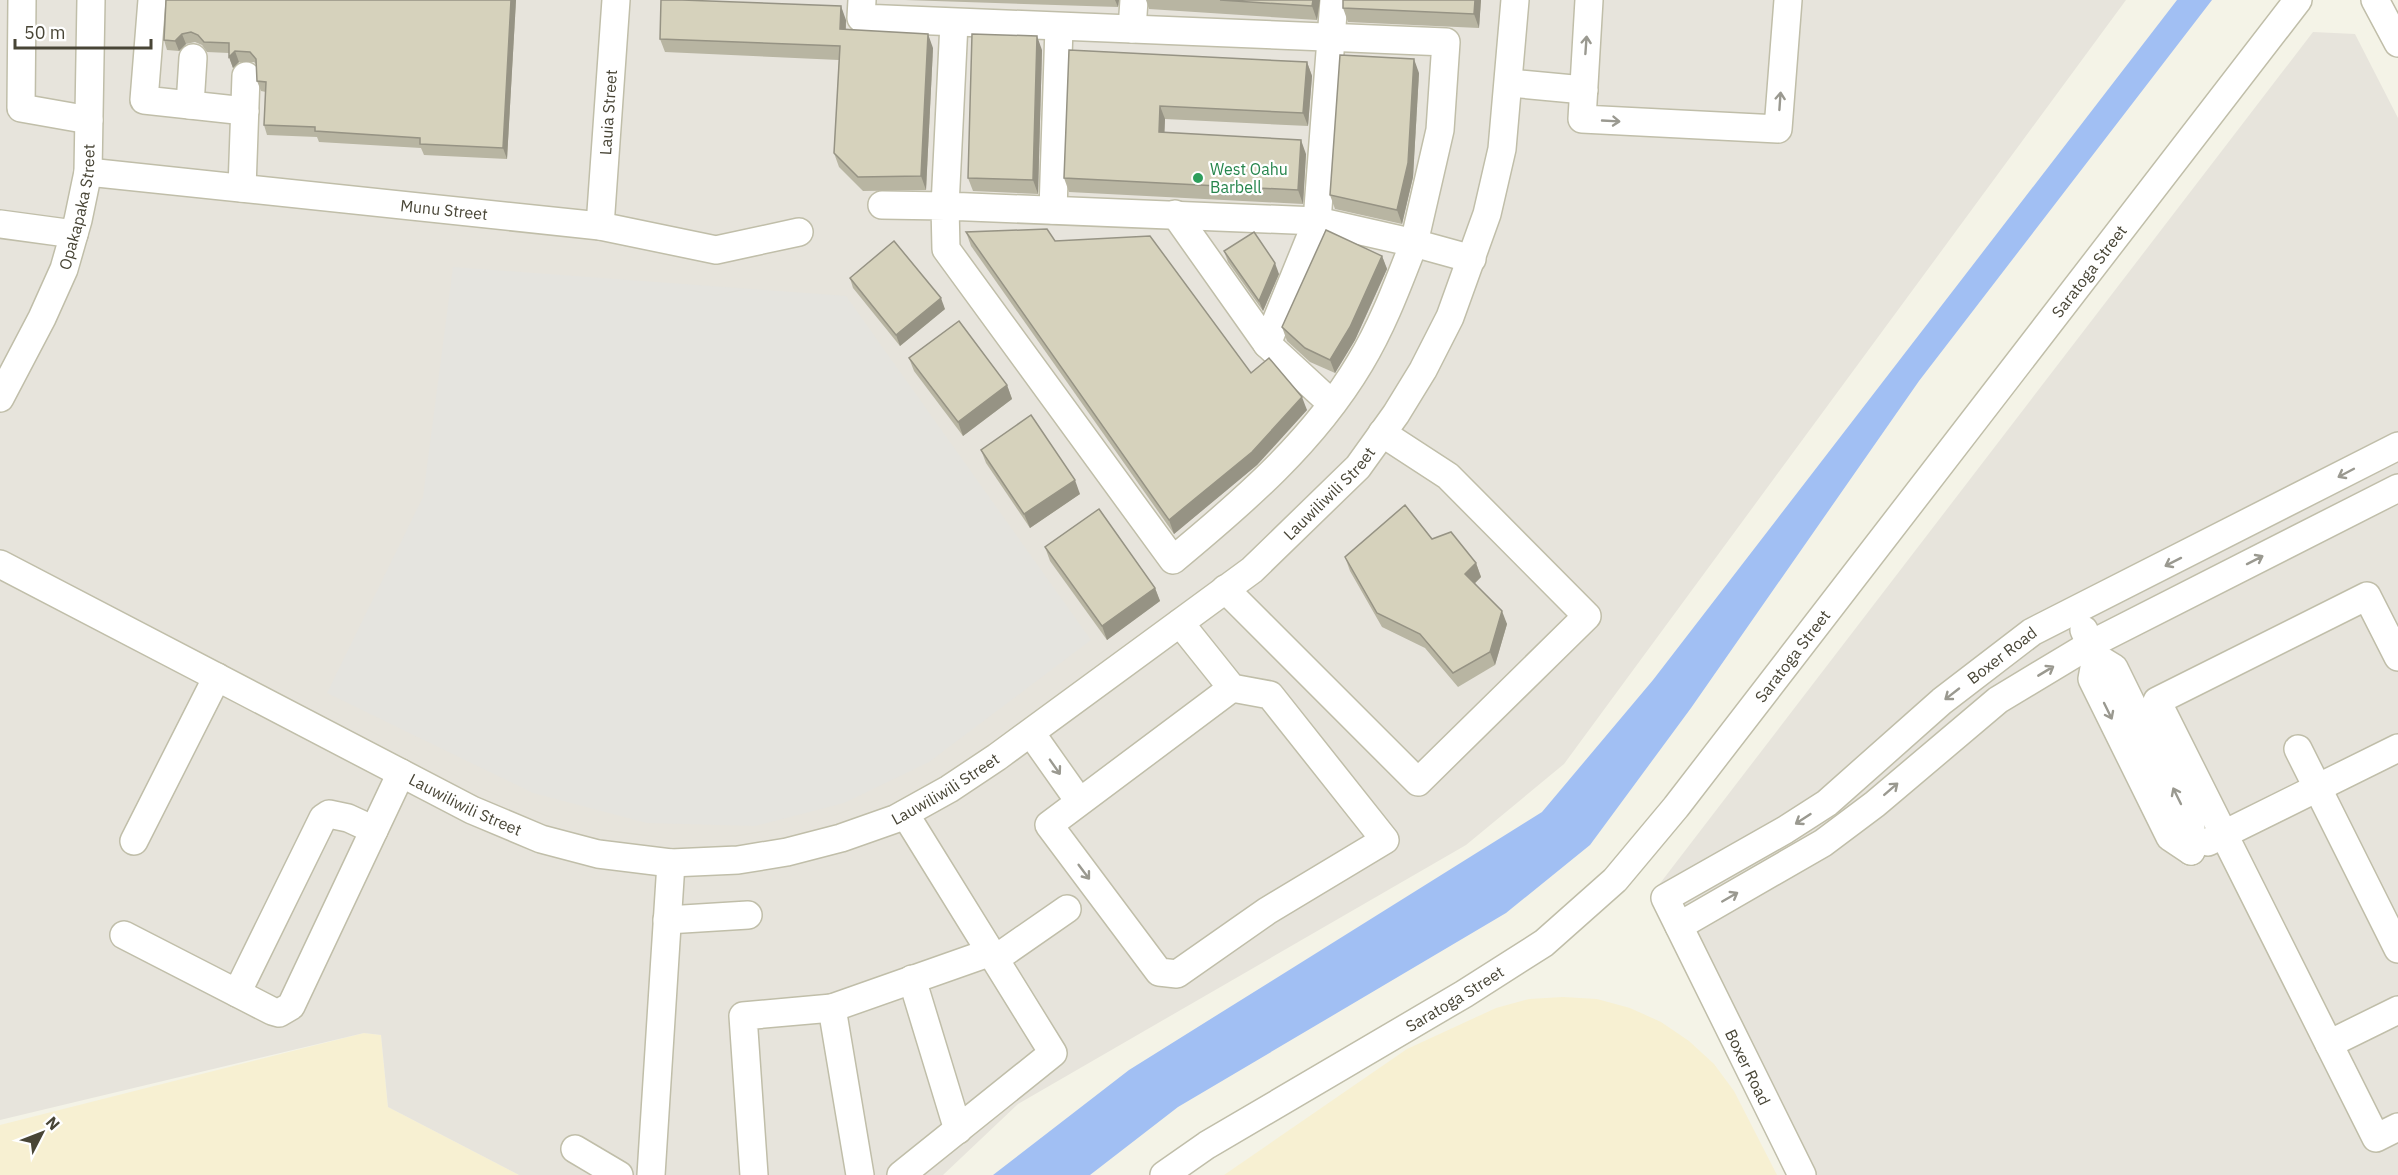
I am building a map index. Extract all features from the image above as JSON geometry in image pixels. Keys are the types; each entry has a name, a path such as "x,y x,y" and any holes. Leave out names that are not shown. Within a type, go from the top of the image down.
{"street":[{"name":"Opakapaka Street","path":"0,398 42,318 64,269 74,234 88,172 91,0"},
{"path":"152,0 144,100 245,111"},
{"name":"Lauia Street","path":"600,226 615,0"},
{"path":"862,0 861,18 1446,42 1440,130 1414,243 1386,315 1360,364 1311,431 1251,495 1173,560 946,249 945,206 954,23"},
{"path":"1132,29 1134,0"},
{"path":"1266,344 1317,221 1334,0"},
{"name":"Lauwiliwili Street","path":"0,564 472,810 541,839 598,854 671,863 738,860 787,852 841,838 905,814 949,789 1030,733 1252,570 1318,508 1358,466 1423,370 1450,317 1472,259 1502,149 1510,83 1515,0"},
{"path":"1589,0 1582,119 1778,129 1788,0"},
{"name":"Saratoga Street","path":"1164,1175 1207,1145 1464,994 1544,943 1615,880 1683,798 2298,0"},
{"path":"2375,0 2398,44"},
{"path":"15,16 21,108 89,120"},
{"path":"1053,210 1059,27"},
{"path":"189,105 193,58"},
{"path":"242,188 246,76"},
{"path":"1510,83 1584,90"},
{"name":"Munu Street","path":"88,172 600,226 716,250 799,232"},
{"path":"882,205 1317,221 1472,259"},
{"path":"1175,214 1266,344 1331,404"},
{"path":"0,224 74,234"},
{"path":"1225,589 1418,782 1587,616 1448,476 1382,433"},
{"name":"Boxer Road","path":"1802,1175 1665,898 1785,830 1827,803 1960,687 2032,632 2398,446"},
{"name":"Boxer Road","path":"1679,926 1823,843 1875,804 1998,700 2398,488"},
{"path":"2398,657 2367,596 2157,701 2376,1137 2398,1127"},
{"path":"2074,611 2093,651 2114,668 2191,825 2191,851 2398,748"},
{"path":"1180,623 1232,688 1270,695 1385,840 1266,911 1177,974 1159,972 1049,825 1232,688"},
{"path":"134,842 217,677"},
{"path":"1030,733 1079,801"},
{"path":"2298,750 2398,950"},
{"path":"124,934 279,1013 291,1006 401,773"},
{"path":"237,993 323,818 329,814 338,815 374,830"},
{"path":"901,1175 1053,1053 905,814"},
{"path":"651,1175 671,863"},
{"path":"754,1175 743,1016 832,1008 912,980 993,956 1067,909"},
{"path":"668,920 748,915"},
{"path":"912,980 958,1130"},
{"path":"832,1008 860,1175"},
{"path":"2329,1044 2398,1010"},
{"path":"575,1149 619,1175"}],"shaded area":[{"path":"0,0 2126,0 1564,764 1466,845 1018,1104 943,1175 519,1175 388,1107 381,1035 364,1033 0,1120"},
{"path":"2313,32 2355,34 2398,118 2398,1175 1806,1175 1655,908 1654,893"},
{"path":"453,267 846,296 1091,640 929,762 844,803 755,826 647,823 533,793 327,693 423,497"},
{"path":"1563,997 1597,999 1630,1008 1661,1022 1689,1041 1714,1064 1734,1091 1777,1175 1224,1175 1407,1049 1496,1008 1529,999"},
{"path":"364,1033 381,1035 388,1107 519,1175 0,1175 0,1125"}],"water":[{"path":"2177,0 2212,0 1919,381 1691,708 1590,845 1506,913 1178,1107 1090,1175 993,1175 1129,1070 1542,812 1653,680"}],"building":[{"path":"166,0 511,0 503,148 420,144 420,138 315,131 315,127 264,125 266,82 257,81 256,59 250,52 235,51 229,57 229,43 204,42 198,35 191,32 182,34 175,41 164,40"},
{"path":"661,0 841,6 840,29 928,34 921,176 858,177 834,153 840,46 660,39"},
{"path":"1220,0 1313,0 1312,6"},
{"path":"1343,0 1475,0 1474,14 1343,8"},
{"path":"972,34 1037,36 1033,180 968,178"},
{"path":"1069,50 1307,62 1303,113 1160,106 1159,132 1301,140 1298,190 1064,178"},
{"path":"1340,55 1414,59 1408,163 1397,210 1330,195"},
{"path":"1047,229 1055,241 1150,236 1251,373 1269,358 1302,397 1252,452 1169,520 966,232"},
{"path":"1326,230 1382,256 1350,327 1330,360 1305,348 1282,327"},
{"path":"1254,232 1275,263 1259,301 1224,251"},
{"path":"894,241 941,298 896,335 850,278"},
{"path":"959,321 1007,385 958,422 909,358"},
{"path":"1031,415 1075,480 1024,514 981,450"},
{"path":"1405,505 1432,539 1451,532 1476,563 1465,574 1502,611 1490,652 1453,673 1420,634 1377,613 1345,557"},
{"path":"1099,509 1155,588 1102,626 1045,547"}],"place":[{"name":"West Oahu Barbell","path":"1198,178"}]}
